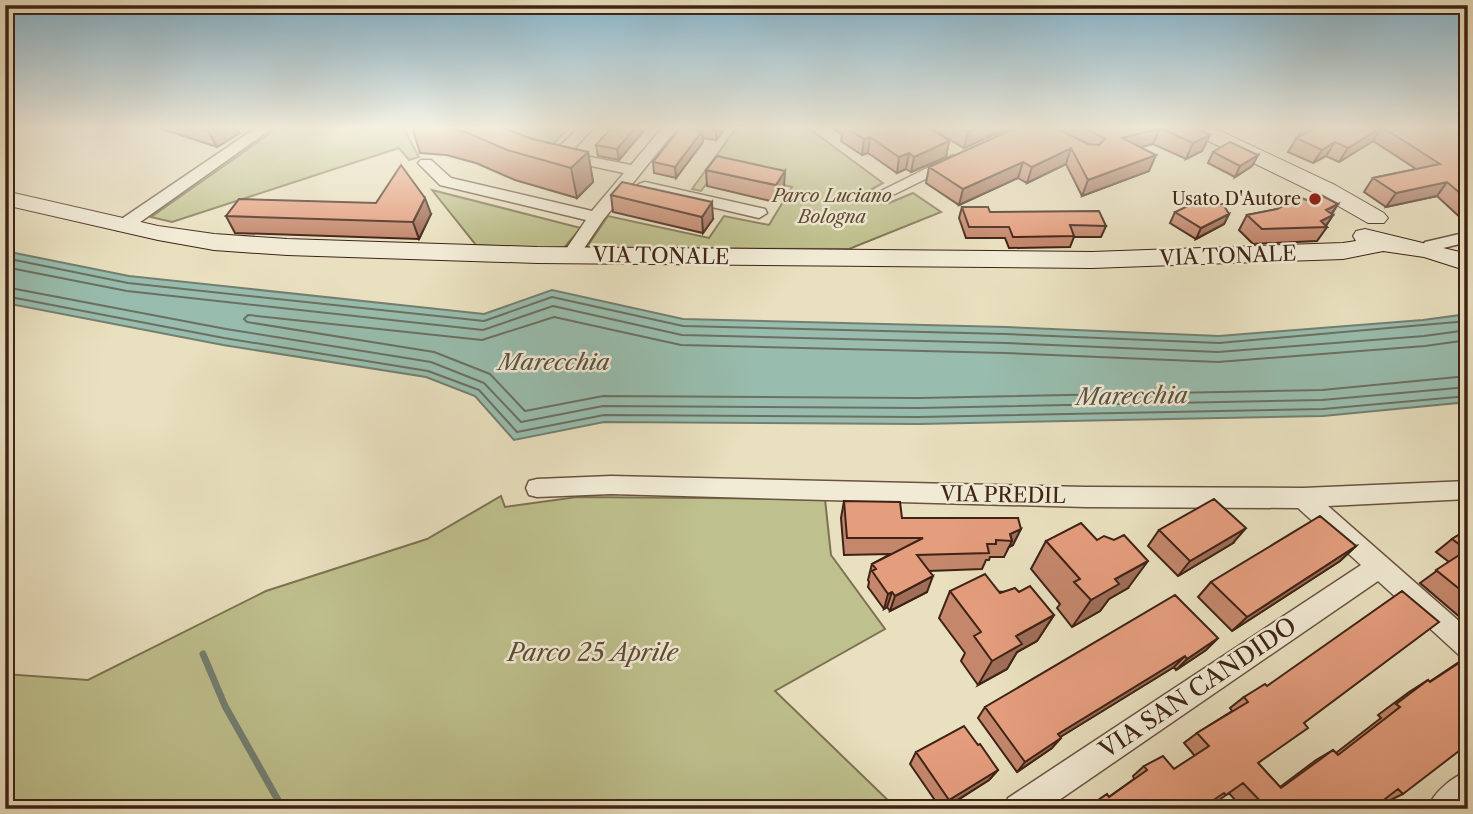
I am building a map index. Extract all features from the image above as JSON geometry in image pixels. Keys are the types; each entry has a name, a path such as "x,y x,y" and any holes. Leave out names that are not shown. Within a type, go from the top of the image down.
{"street":[{"path":"123,226 211,165"},
{"path":"428,165 446,183 596,217"},
{"path":"592,165 759,213"},
{"path":"571,255 596,217 638,165"},
{"path":"890,191 937,165"},
{"path":"1272,165 1311,184 1363,222 1362,234 1468,255"},
{"name":"VIA TONALE","path":"5,198 123,226 214,242 287,247 571,255 1091,260 1321,252 1394,239"},
{"name":"VIA TONALE","path":"1321,252 1344,244 1363,222"},
{"path":"1394,239 1428,250 1468,255"},
{"name":"VIA PREDIL","path":"537,488 611,485 1086,497 1303,498 1468,490"},
{"path":"1303,498 1468,646"},
{"name":"VIA SAN CANDIDO","path":"1019,809 1378,567"},
{"path":"1442,809 1468,786"}],"green space":[{"path":"225,165 347,165 172,222 151,217"},
{"name":"Parco Luciano Bologna","path":"709,165 859,165 883,183 872,189 889,203 913,193 941,212 849,249 586,248 608,216 709,238 724,216 769,225 792,187 717,170 701,191 692,189"},
{"path":"432,190 581,228 563,249 476,245"},
{"name":"Parco 25 Aprile","path":"501,496 505,507 577,497 825,499 831,555 885,629 775,691 897,809 5,809 5,674 88,680 266,591 427,539"}],"water":[{"name":"Marecchia","path":"5,251 129,276 484,314 552,290 683,319 1006,327 1219,336 1468,314 1468,402 1323,416 919,424 604,422 514,440 475,396 426,377 223,345 5,303"}],"building":[{"path":"401,165 425,198 413,222 226,216 239,199 376,203"},
{"path":"710,165 758,165 785,171 776,185 706,170"},
{"path":"933,165 1016,165 963,189 929,167"},
{"path":"1080,165 1129,165 1088,180"},
{"path":"1435,165 1468,165 1468,200 1447,182 1396,193 1373,178"},
{"path":"622,182 712,202 702,217 611,195"},
{"path":"1319,194 1338,204 1326,210 1333,215 1321,221 1327,227 1262,229 1247,215 1277,209 1300,197 1306,200"},
{"path":"1192,204 1223,204 1229,214 1201,228 1175,212"},
{"path":"962,207 988,207 990,212 1099,211 1106,226 1070,225 1074,236 1013,237 1009,227 969,227"},
{"path":"1214,499 1246,528 1190,561 1159,530"},
{"path":"844,501 900,502 902,518 1018,518 1021,529 1010,534 1012,541 996,540 996,544 987,544 989,553 917,555 933,576 895,596 892,592 888,594 872,571 876,569 872,564 923,538 847,538"},
{"path":"1320,516 1356,546 1247,617 1211,582"},
{"path":"1081,523 1097,540 1104,536 1114,540 1124,535 1148,561 1115,579 1119,584 1091,600 1074,582 1080,579 1046,541"},
{"path":"1468,529 1468,596 1436,570 1467,550 1452,539"},
{"path":"985,574 1000,593 1015,588 1019,592 1030,586 1054,615 1016,636 1022,644 992,661 974,636 981,632 950,591"},
{"path":"1402,591 1439,622 1304,723 1308,728 1258,763 1281,788 1333,750 1338,755 1400,707 1396,704 1428,680 1430,682 1468,657 1468,744 1403,794 1398,789 1372,809 1259,809 1264,805 1243,783 1200,809 1085,809 1107,794 1109,797 1147,770 1144,766 1163,756 1174,769 1209,746 1197,733 1248,702 1244,697 1265,684 1267,686"},
{"path":"1175,595 1218,638 1058,734 1061,738 1025,762 985,707"},
{"path":"964,726 998,770 949,800 916,752"}],"waterway":[{"path":"203,654 225,706 283,809"}],"place":[{"name":"Usato D'Autore","path":"1315,199"}]}
